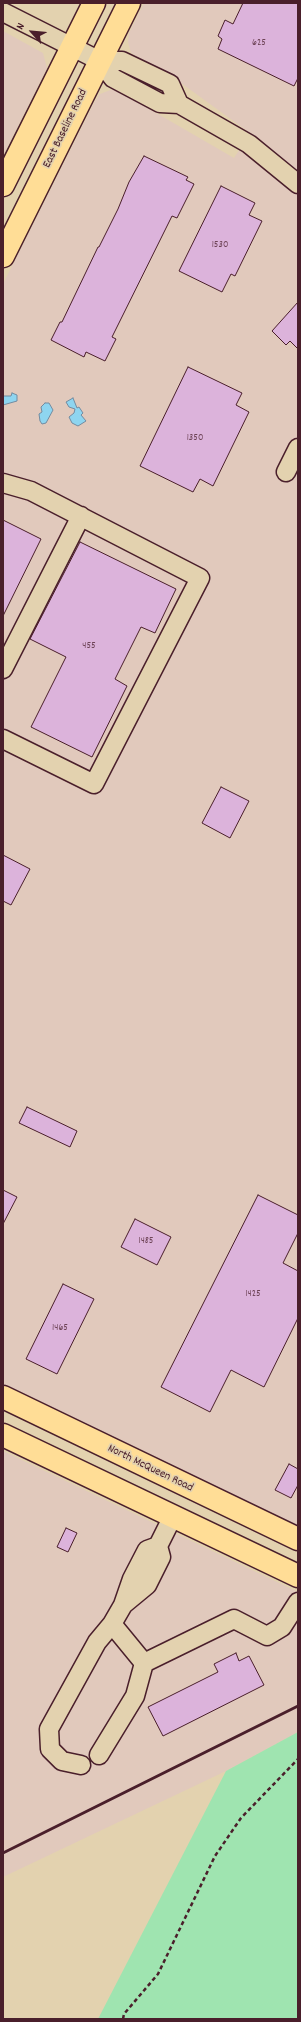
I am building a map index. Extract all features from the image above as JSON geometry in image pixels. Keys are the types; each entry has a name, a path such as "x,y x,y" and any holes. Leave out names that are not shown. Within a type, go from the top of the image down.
{"main road":[{"name":"East Baseline Road","path":"3,256 86,54 94,3"},
{"name":"East Baseline Road","path":"3,185 86,54 129,3"},
{"name":"North McQueen Road","path":"3,1397 298,1539"},
{"path":"3,1435 298,1576"}],"street":[{"path":"3,12 86,54 122,60 170,84 179,104 249,144 298,184"},
{"path":"286,472 298,448"},
{"path":"3,483 31,491 200,578 94,784 3,739"},
{"path":"3,668 81,516"},
{"path":"81,1764 62,1761 50,1749 49,1729 97,1642 112,1624 123,1605 147,1585 161,1557 158,1546 173,1516"},
{"path":"99,1755 135,1696 144,1663 234,1619 267,1636 282,1627 298,1602"},
{"path":"112,1624 144,1663"}],"path":[{"path":"123,2019 124,2014 158,1974 215,1856 241,1818 298,1759"}],"shaded area":[{"path":"144,3 298,3 298,1526 3,1384 3,284 95,101 100,94 113,89 120,92 234,158 250,133 181,83 131,53 128,42 129,33"},
{"path":"3,31 43,53 47,68 3,156"},
{"path":"3,1451 298,1592 298,1732 226,1771 3,1877"}],"green space":[{"path":"298,1732 298,2019 98,2019 226,1771"}],"water":[{"path":"12,393 17,395 17,401 3,405 3,396 11,396"},
{"path":"73,398 77,408 79,407 83,413 81,415 86,421 78,426 72,423 69,417 74,413 75,409 69,407 66,402"},
{"path":"45,403 49,403 53,410 46,423 42,424 39,414 42,412 41,407"}],"building":[{"path":"243,3 298,3 298,78 294,86 218,49 222,39 218,36 225,20 233,24"},
{"path":"144,156 188,177 186,180 194,184 177,218 172,216 112,337 116,339 105,361 86,352 84,357 51,340 60,322 62,322 118,209 129,182"},
{"path":"221,186 255,203 249,215 262,221 235,276 231,274 222,292 179,271"},
{"path":"298,302 298,349 290,341 286,345 272,331"},
{"path":"188,367 242,393 236,405 249,412 213,486 200,479 193,492 140,466"},
{"path":"3,520 41,539 3,616"},
{"path":"80,542 176,589 155,633 141,627 115,679 127,686 92,757 31,727 66,657 30,639"},
{"path":"221,787 249,801 230,838 202,823"},
{"path":"3,855 30,869 11,905 3,901"},
{"path":"27,1107 77,1131 70,1147 19,1123"},
{"path":"3,1190 17,1197 3,1224"},
{"path":"258,1195 298,1215 298,1233 283,1263 298,1271 298,1318 264,1387 231,1370 210,1412 161,1387"},
{"path":"135,1219 171,1237 157,1265 121,1247"},
{"path":"63,1284 94,1299 57,1374 26,1359"},
{"path":"289,1464 298,1469 298,1485 291,1498 275,1490"},
{"path":"66,1528 77,1533 68,1552 57,1547"},
{"path":"236,1653 239,1661 249,1656 264,1685 163,1736 148,1707 218,1672 214,1664"}],"railway":[{"path":"3,1853 298,1706"}]}
